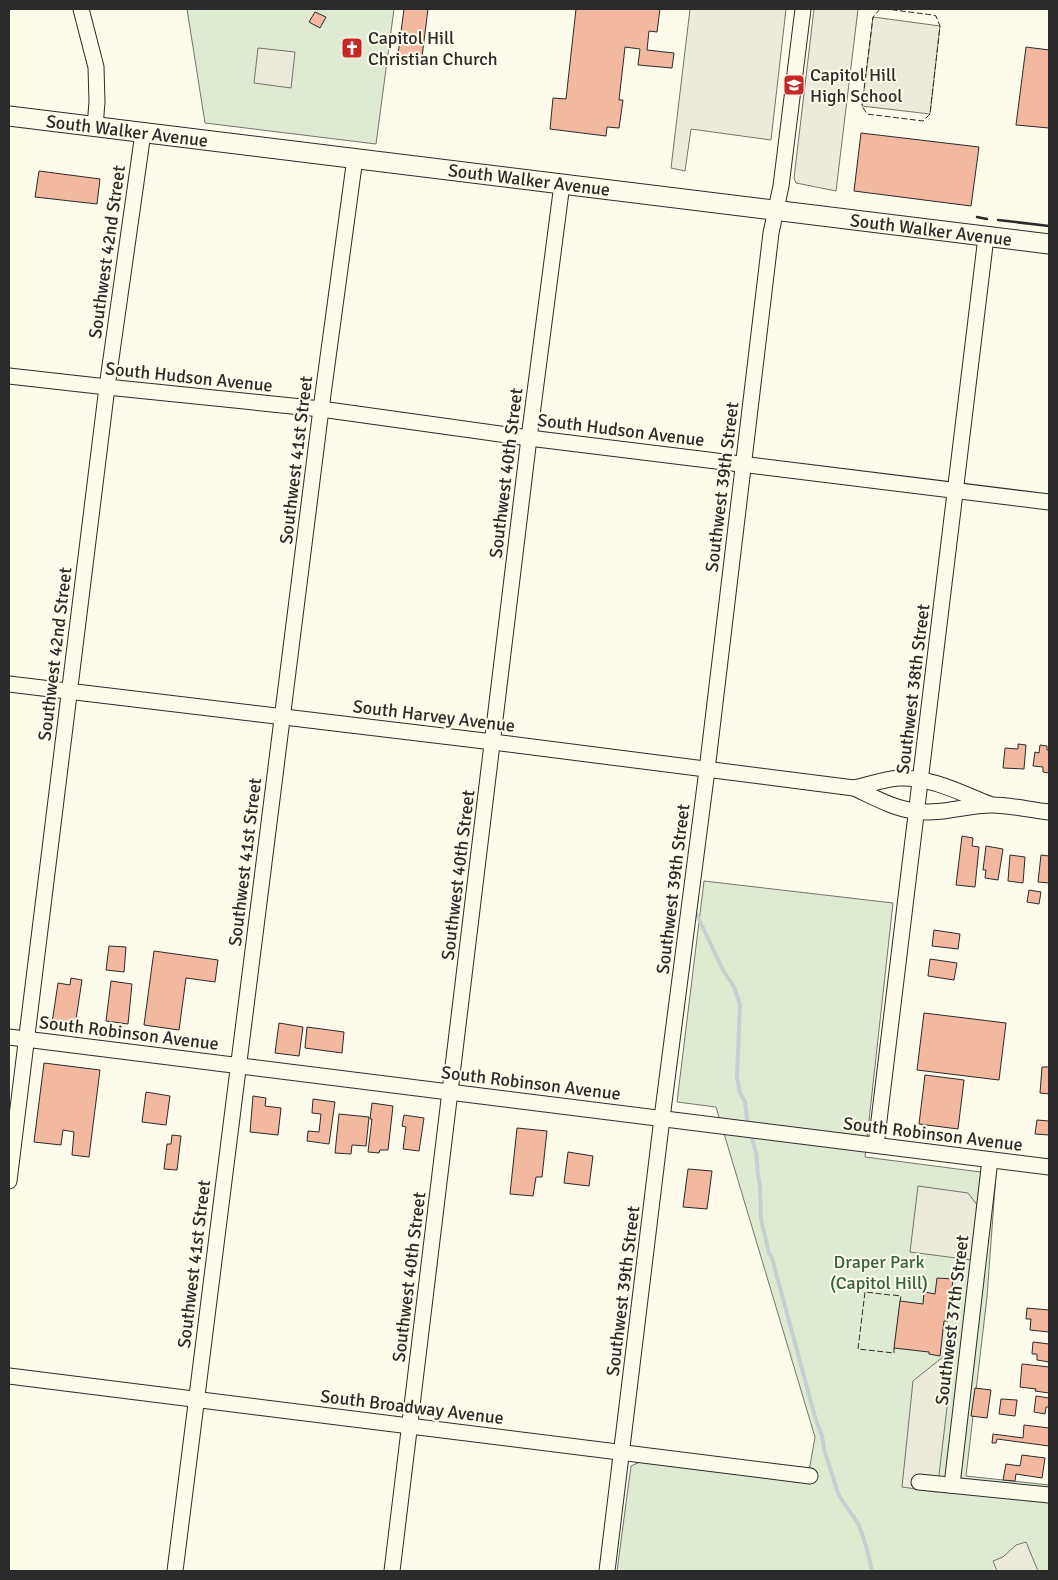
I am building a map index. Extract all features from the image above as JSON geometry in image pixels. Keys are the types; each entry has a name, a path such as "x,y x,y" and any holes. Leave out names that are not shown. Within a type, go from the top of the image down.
{"main road":[{"name":"South Walker Avenue","path":"9,116 1049,244"}],"street":[{"path":"81,9 96,67 97,102 95,127"},
{"name":"Southwest 39th Street","path":"606,1571 662,1118 708,770 771,233 781,186 803,9"},
{"name":"Southwest 42nd Street","path":"9,1181 107,387 142,133"},
{"name":"Southwest 41st Street","path":"176,1571 321,409 355,158"},
{"name":"Southwest 40th Street","path":"392,1571 529,438 562,184"},
{"name":"Southwest 38th Street","path":"876,1145 986,237"},
{"name":"South Hudson Avenue","path":"9,376 321,409 529,438 1049,502"},
{"name":"South Harvey Avenue","path":"9,684 493,742 854,788 888,804 917,812 945,812 992,805"},
{"name":"South Harvey Avenue","path":"854,788 898,778 921,780 942,785 992,805 1049,812"},
{"name":"South Robinson Avenue","path":"9,1037 1049,1167"},
{"name":"Southwest 37th Street","path":"952,1485 990,1160"},
{"name":"South Broadway Avenue","path":"9,1376 622,1451 810,1476"},
{"path":"919,1482 1049,1495"}],"green space":[{"path":"187,9 394,9 376,144 205,123"},
{"name":"Draper Park (Capitol Hill)","path":"704,881 893,903 865,1157 996,1174 987,1297 966,1476 1049,1485 1049,1571 617,1571 631,1466 640,1462 807,1483 815,1437 716,1107 677,1102"}],"shaded area":[{"path":"690,9 786,9 771,140 691,129 685,171 671,168"},
{"path":"814,9 858,9 836,191 796,183 794,178"},
{"path":"873,17 940,26 930,114 862,106"},
{"path":"258,48 295,52 291,88 254,83"},
{"path":"918,1186 968,1193 978,1206 972,1260 910,1252"},
{"path":"954,1348 937,1492 902,1487 913,1381"},
{"path":"1026,1542 1038,1571 997,1571 993,1561 1003,1557 1016,1545"}],"building":[{"path":"404,9 428,9 421,65 397,62"},
{"path":"576,9 660,9 657,32 649,31 647,50 674,53 672,68 638,65 640,49 625,47 619,100 623,100 619,128 607,127 606,136 550,129 553,98 566,99"},
{"path":"315,12 326,17 320,28 309,22"},
{"path":"1026,47 1049,50 1049,128 1016,125"},
{"path":"861,133 979,147 971,206 854,191"},
{"path":"39,171 100,179 97,204 35,197"},
{"path":"1018,744 1026,745 1024,769 1003,768 1005,748 1018,749"},
{"path":"1040,745 1047,746 1047,750 1049,750 1049,773 1043,772 1043,767 1033,766 1035,752 1039,753"},
{"path":"962,836 973,838 972,846 979,847 975,887 956,885"},
{"path":"986,846 1003,849 998,880 985,878 986,870 983,870"},
{"path":"1010,855 1025,857 1023,883 1008,881"},
{"path":"1041,855 1049,856 1049,883 1038,882"},
{"path":"1029,890 1041,892 1039,904 1027,902"},
{"path":"934,930 960,934 958,949 932,946"},
{"path":"109,946 126,947 124,972 106,970"},
{"path":"154,951 218,960 215,982 186,978 179,1030 144,1025"},
{"path":"930,959 957,963 954,980 928,976"},
{"path":"71,978 82,980 75,1026 52,1023 58,983 70,985"},
{"path":"111,981 132,984 128,1024 106,1021"},
{"path":"924,1013 1006,1023 999,1080 917,1070"},
{"path":"279,1023 303,1027 299,1056 275,1053"},
{"path":"307,1027 344,1032 342,1053 305,1048"},
{"path":"44,1063 100,1070 89,1157 72,1155 74,1132 63,1130 61,1145 34,1142"},
{"path":"1042,1067 1049,1067 1049,1094 1040,1093"},
{"path":"925,1075 964,1080 958,1129 919,1124"},
{"path":"146,1092 170,1096 166,1125 142,1122"},
{"path":"253,1096 266,1098 265,1106 281,1108 278,1135 250,1132"},
{"path":"313,1099 335,1102 329,1144 307,1141 308,1131 319,1132 321,1114 312,1113"},
{"path":"372,1103 393,1106 388,1150 380,1150 379,1153 368,1152"},
{"path":"339,1114 369,1117 366,1146 352,1145 351,1154 335,1153"},
{"path":"404,1115 424,1118 419,1151 403,1149 406,1127 402,1126"},
{"path":"1037,1120 1049,1121 1049,1135 1035,1134"},
{"path":"517,1128 547,1131 542,1177 536,1177 533,1196 510,1194"},
{"path":"172,1135 181,1136 177,1170 164,1169 167,1144 171,1144"},
{"path":"568,1152 593,1156 589,1186 564,1183"},
{"path":"688,1169 712,1171 707,1209 683,1207"},
{"path":"937,1278 953,1279 948,1321 944,1321 940,1356 929,1354 929,1352 894,1348 900,1301 923,1304 924,1292 935,1294"},
{"path":"1027,1308 1049,1310 1049,1332 1030,1330 1031,1319 1026,1319"},
{"path":"1033,1342 1049,1344 1049,1362 1037,1360 1037,1354 1032,1354"},
{"path":"1022,1364 1049,1367 1049,1393 1020,1387"},
{"path":"975,1388 991,1390 987,1418 971,1416"},
{"path":"1036,1396 1049,1398 1049,1407 1046,1407 1045,1414 1034,1412"},
{"path":"1001,1399 1017,1400 1015,1416 999,1414"},
{"path":"1024,1425 1049,1428 1049,1446 997,1439 996,1443 992,1443 993,1434 1023,1438"},
{"path":"1022,1455 1045,1458 1042,1478 1016,1474 1015,1481 1003,1480 1006,1464 1020,1466"}],"waterway":[{"path":"694,909 723,970 734,987 740,1004 737,1078 750,1126"},
{"path":"751,1132 756,1152 760,1186 761,1219 769,1253 772,1258 815,1417 838,1493 860,1527 872,1571"}],"fence":[{"path":"880,9 873,17 862,106 867,114 923,121 930,114 940,26 936,16 933,15 886,9"},
{"path":"890,1295 865,1292 858,1349 894,1353 894,1348"},
{"path":"893,1295 901,1296 900,1301"}],"wall":[{"path":"977,217 987,219"},
{"path":"998,220 1049,226"}],"place":[{"name":"Capitol Hill Christian Church","path":"352,48"},
{"name":"Capitol Hill High School","path":"794,85"}]}
